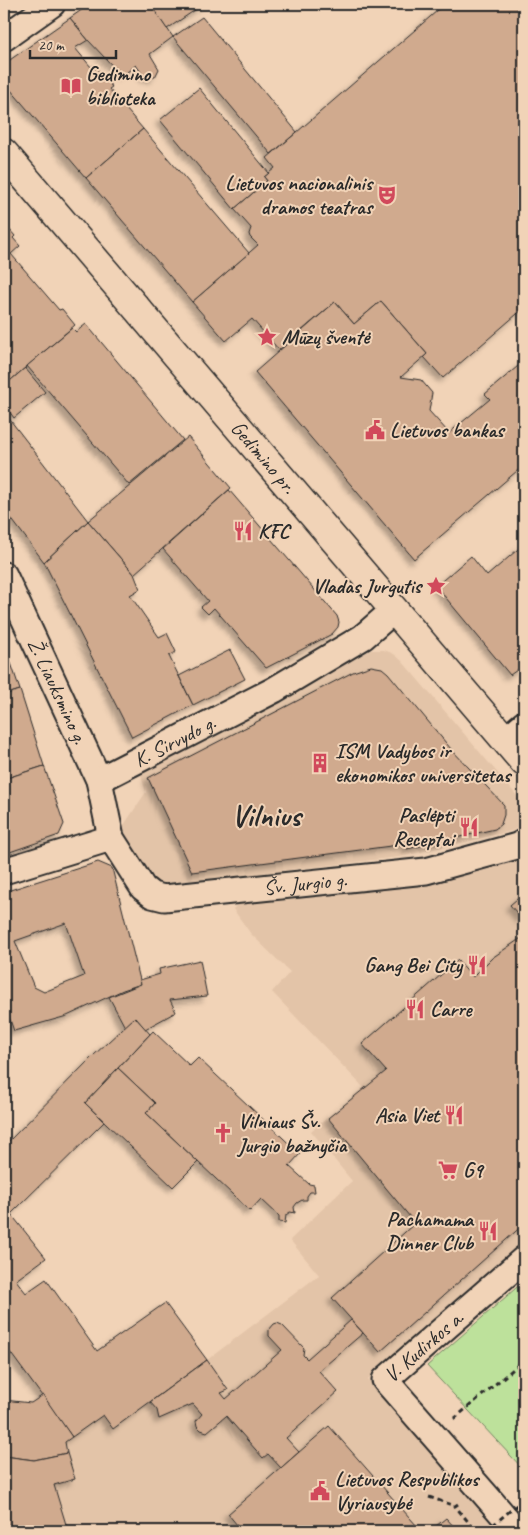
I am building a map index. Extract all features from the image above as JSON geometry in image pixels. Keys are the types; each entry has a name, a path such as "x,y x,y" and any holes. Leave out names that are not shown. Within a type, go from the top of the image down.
{"main road":[{"name":"Gedimino pr.","path":"4,153 394,610 515,732 524,762"}],"street":[{"path":"4,38 52,4"},
{"name":"Ž. Liauksmino g.","path":"4,574 99,780"},
{"name":"K. Sirvydo g.","path":"99,780 274,690 363,637 394,610"},
{"path":"4,871 112,838 99,780"},
{"name":"Šv. Jurgio g.","path":"112,838 143,888 152,895 164,898 426,871 517,846 524,842"},
{"name":"V. Kudirkos a.","path":"517,1531 385,1380 524,1259"}],"path":[{"path":"434,1436 524,1360"},
{"path":"429,1497 455,1506"},
{"path":"486,1531 524,1499"}],"shaded area":[{"name":"ISM Vadybos ir ekonomikos universitetas","path":"371,650 384,650 394,654 402,661 524,804 524,816 520,824 514,830 508,832 399,857 161,885 146,880 122,828 146,792 141,776 146,769"},
{"path":"524,853 524,1244 368,1379 500,1531 4,1531 4,1456 34,1460 67,1453 65,1442 103,1415 113,1429 319,1275 290,1240 352,1181 311,1131 364,1088 272,992 290,972 251,934 233,909 241,901"}],"green space":[{"path":"524,1281 524,1470 427,1366"}],"building":[{"path":"90,4 150,4 173,37 150,54 159,69 155,77 144,77 136,65 122,76 88,40 70,18"},
{"path":"150,4 204,4 167,29"},
{"name":"Lietuvos nacionalinis dramos teatras","path":"445,4 524,4 524,308 443,378 424,357 427,354 381,301 354,324 335,302 279,350 252,319 226,341 192,302 258,245 250,237 251,228 234,209 267,181 264,177 275,168 267,158"},
{"path":"202,17 297,132 271,154 173,37"},
{"path":"70,18 88,40 75,48 91,67 94,65 112,87 109,89 143,129 86,178 4,82 4,64"},
{"path":"199,88 269,173 264,177 267,181 234,209 160,120"},
{"path":"143,129 249,253 192,302 86,178"},
{"path":"4,223 15,236 13,238 20,246 11,254 59,310 62,309 75,325 4,386"},
{"name":"Lietuvos bankas","path":"381,301 427,354 401,377 421,380 432,393 429,411 449,433 490,399 485,394 524,361 524,423 519,427 524,433 524,465 414,559 255,372 335,302 354,324"},
{"path":"86,324 183,440 129,485 27,366 72,328 76,332"},
{"path":"25,368 45,392 14,418 4,404 4,386"},
{"path":"4,412 88,521 44,562 4,509"},
{"path":"188,437 231,488 134,574 88,521"},
{"path":"229,490 337,616 339,622 338,627 332,634 266,668 214,608 208,614 201,607 208,601 163,549"},
{"path":"88,521 134,574 140,589 130,595 159,637 167,633 176,652 169,656 193,705 132,737 44,562"},
{"path":"524,544 524,665 510,675 436,586 471,556 487,576"},
{"path":"4,648 6,648 20,690 4,695"},
{"path":"230,650 245,679 193,705 179,676"},
{"name":"ISM Vadybos ir ekonomikos universitetas","path":"371,666 382,668 388,673 451,749 504,805 504,815 501,824 495,829 407,849 406,844 192,872 148,778 353,672"},
{"path":"20,690 44,766 4,779 4,695"},
{"path":"44,766 64,824 59,835 4,854 4,779"},
{"path":"98,862 112,868 141,984 123,990 67,1016 14,1031 4,1003 4,892","holes":["66,923 84,976 44,992 34,987 15,941"]},
{"path":"524,893 524,921 510,905"},
{"name":"G9","path":"524,936 524,1224 380,1352 332,1298 415,1223 328,1118 386,1071 362,1044 458,960 473,977 492,958"},
{"path":"200,960 207,996 170,1000 176,1012 145,1029 135,1017 125,1027 109,997 141,984 140,980 160,974 159,969"},
{"path":"135,1017 150,1034 85,1103 104,1122 11,1214 46,1258 16,1280 26,1293 46,1279 97,1351 165,1303 207,1360 113,1429 103,1415 72,1437 4,1344 4,1146 94,1055"},
{"name":"Vilniaus Šv. Jurgio bažnyčia","path":"153,1031 190,1066 198,1058 300,1154 289,1166 309,1184 314,1185 315,1192 310,1192 307,1200 297,1203 294,1207 295,1213 290,1212 286,1215 285,1223 279,1222 279,1216 261,1199 250,1211 146,1113 155,1103 118,1068"},
{"path":"118,1068 155,1103 146,1113 198,1162 173,1187 85,1103"},
{"path":"351,1320 363,1333 319,1371 338,1392 286,1438 299,1452 281,1468 268,1454 263,1458 226,1416 207,1432 197,1426 196,1421 202,1414 193,1404 159,1419 157,1410 150,1402 207,1360 228,1390 221,1393 226,1399 282,1350 269,1336 269,1330 274,1324 282,1325 304,1348 303,1355 307,1359"},
{"path":"43,1395 72,1437 65,1442 67,1453 34,1460 4,1456 4,1400 31,1403"},
{"name":"Lietuvos Respublikos Vyriausybė","path":"329,1426 417,1526 412,1531 242,1531 228,1514"},
{"path":"67,1453 75,1479 54,1485 68,1531 4,1531 4,1456 34,1460"},
{"name":"Lietuvos Respublikos Vyriausybė","path":"446,1518 458,1531 430,1531"}],"place":[{"name":"Gedimino biblioteka","path":"71,86"},
{"name":"Lietuvos nacionalinis dramos teatras","path":"387,195"},
{"name":"Mūzų šventė","path":"267,337"},
{"name":"Lietuvos bankas","path":"375,430"},
{"name":"KFC","path":"243,531"},
{"name":"Vladas Jurgutis","path":"436,586"},
{"name":"ISM Vadybos ir ekonomikos universitetas","path":"320,763"},
{"name":"Paslėpti Receptai","path":"469,827"},
{"name":"Gang Bei City","path":"477,965"},
{"name":"Carre","path":"415,1009"},
{"name":"Asia Viet","path":"454,1115"},
{"name":"Vilniaus Šv. Jurgio bažnyčia","path":"223,1133"},
{"name":"G9","path":"448,1170"},
{"name":"Pachamama Dinner Club","path":"488,1231"},
{"name":"Lietuvos Respublikos Vyriausybė","path":"320,1491"}],"district":[{"name":"Vilnius","path":"266,815"}]}
